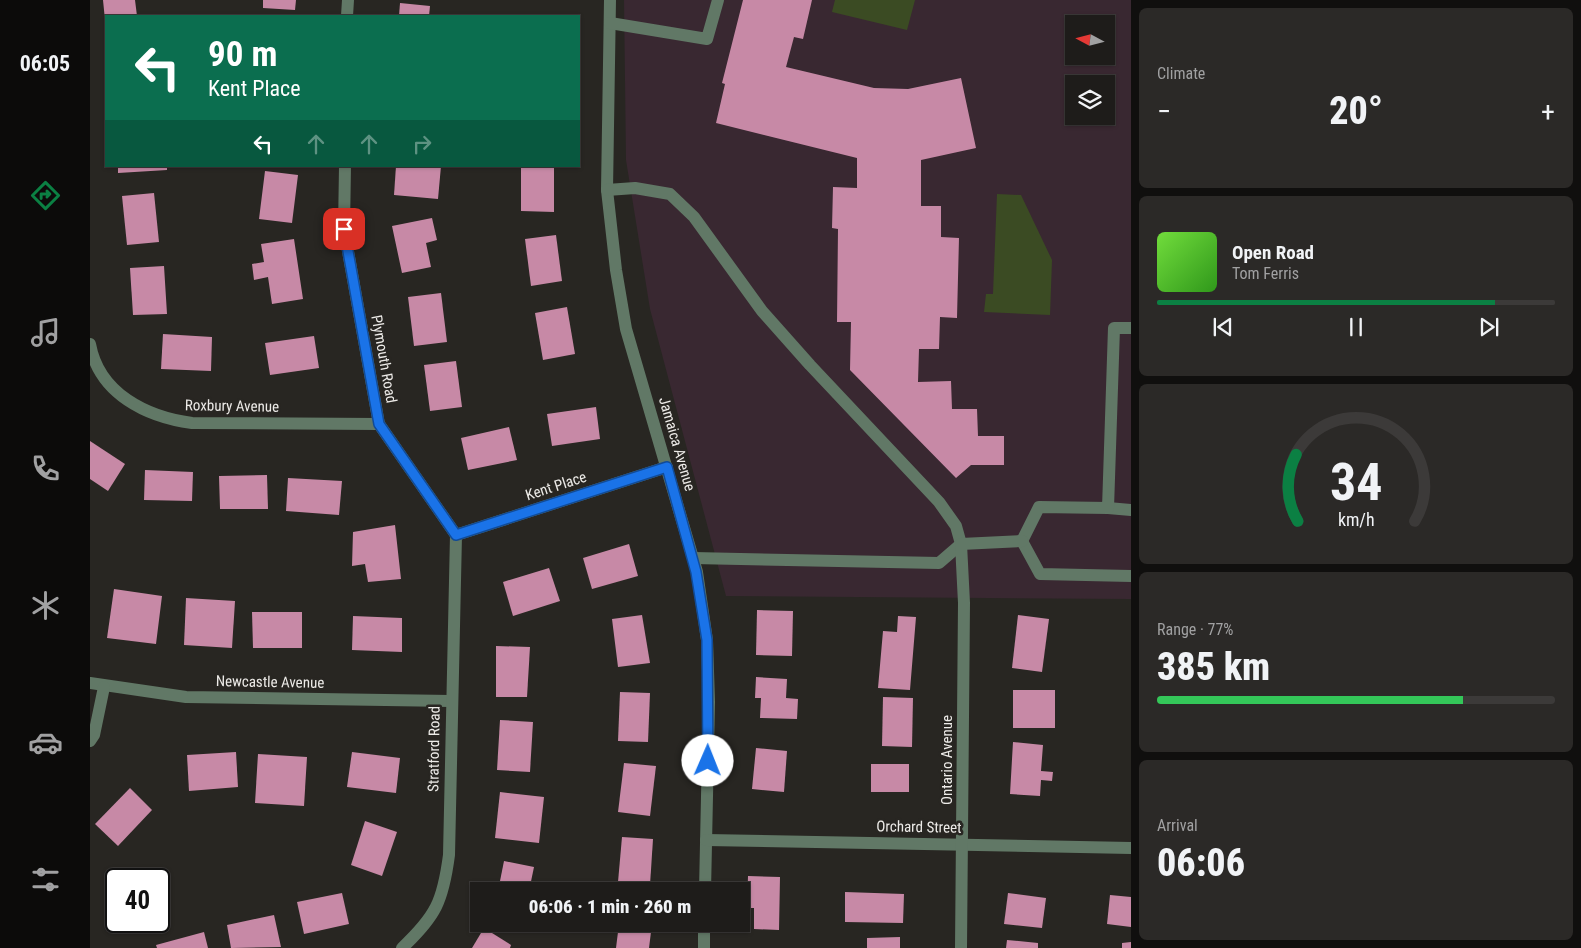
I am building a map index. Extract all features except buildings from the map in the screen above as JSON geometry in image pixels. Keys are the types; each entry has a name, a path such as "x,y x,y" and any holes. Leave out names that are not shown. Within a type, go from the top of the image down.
{"street":[{"path":"347,15 348,0"},
{"path":"610,23 707,39 718,0"},
{"name":"Jamaica Avenue","path":"610,3 607,190 616,270 626,329 693,558 707,640 709,702 705,882"},
{"name":"Plymouth Road","path":"345,167 344,229 379,424 456,535"},
{"name":"Ontario Avenue","path":"607,190 635,188 670,194 694,217 762,311 939,502 956,526 961,544 964,603 961,948"},
{"path":"1108,508 1114,328 1131,328"},
{"name":"Roxbury Avenue","path":"90,344 93,360 109,385 144,410 168,419 192,423 379,424"},
{"name":"Kent Place","path":"456,535 667,467"},
{"path":"1022,540 1039,507 1131,510"},
{"name":"Stratford Road","path":"402,948 426,925 439,902 446,879 449,855 456,535"},
{"path":"693,558 939,563 961,544 1022,540"},
{"path":"1022,540 1040,574 1131,576"},
{"name":"Newcastle Avenue","path":"90,683 104,687 186,697 451,701"},
{"path":"90,741 94,735 104,687"},
{"name":"Orchard Street","path":"706,840 1131,848"},
{"path":"704,932 704,948"}],"shaded area":[{"path":"624,0 1131,0 1131,599 726,596 650,309 626,160"}],"green space":[{"path":"835,0 915,0 907,30 832,12"},
{"path":"997,194 1021,195 1052,260 1050,315 984,312 986,294 993,294"}],"route":[{"path":"344,229 379,424 456,535 667,467 696,572 707,640 708,761"}]}
